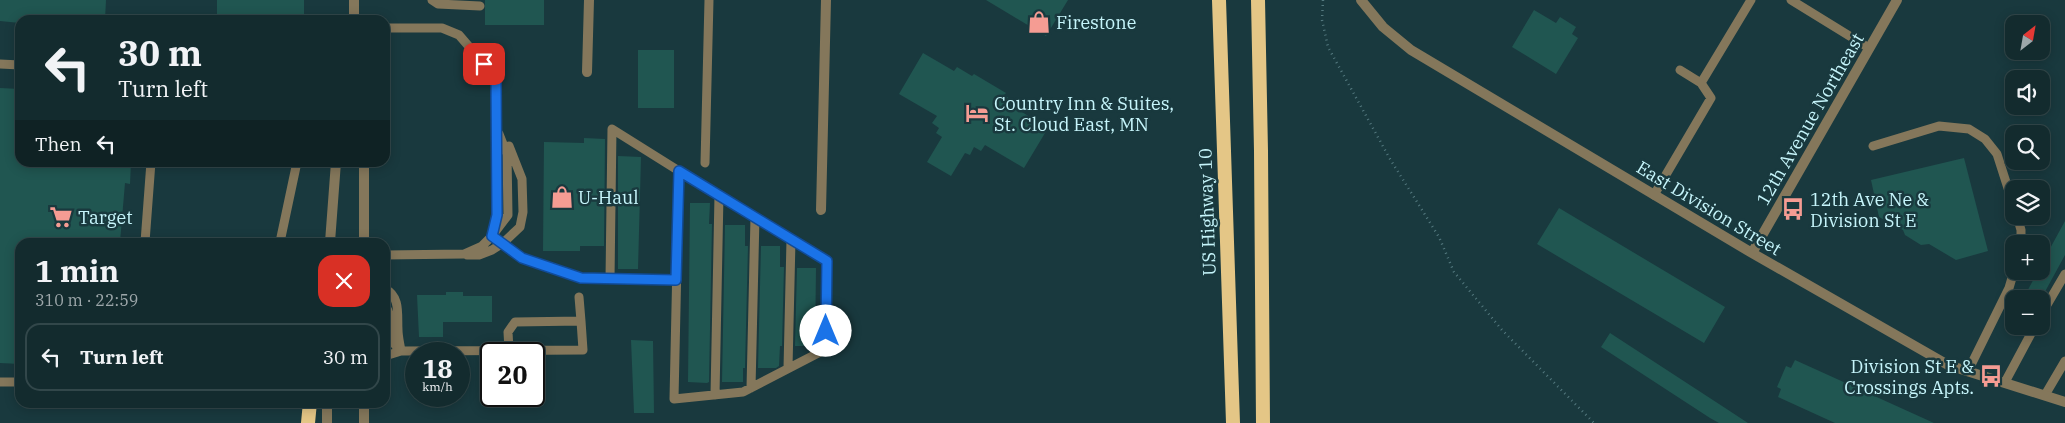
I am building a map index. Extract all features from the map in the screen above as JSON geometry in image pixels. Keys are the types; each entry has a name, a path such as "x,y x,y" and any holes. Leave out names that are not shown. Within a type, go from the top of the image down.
{"highway":[{"name":"US Highway 10","path":"1219,0 1233,423"},
{"path":"1258,0 1263,423"},
{"path":"308,423 309,408"}],"street":[{"path":"354,15 356,0"},
{"path":"587,72 589,0"},
{"path":"821,210 826,0"},
{"name":"East Division Street","path":"1361,0 1383,27 1412,50 1752,253 1948,365 2065,402"},
{"name":"12th Avenue Northeast","path":"1752,253 1897,0"},
{"path":"330,238 336,167"},
{"path":"364,167 364,238"},
{"path":"327,408 327,423"},
{"path":"364,408 364,423"}],"lane":[{"path":"432,0 438,4 480,6"},
{"path":"705,163 709,0"},
{"path":"1701,83 1751,0"},
{"path":"1791,0 1869,48"},
{"path":"390,28 442,28 459,35 496,78 497,215 492,236 482,246 464,254"},
{"path":"0,64 15,65"},
{"path":"1654,195 1710,98 1701,83 1680,70"},
{"path":"390,255 480,255 503,244 520,227 524,212 522,180 496,114"},
{"path":"1873,146 1939,126 1969,129 1986,139 1997,154 2005,180"},
{"path":"610,279 612,129 827,261 826,349 743,392 674,399 679,171"},
{"path":"145,238 151,167"},
{"path":"281,238 297,167"},
{"path":"715,395 719,196"},
{"path":"751,388 755,217"},
{"path":"492,236 522,258 581,278 676,280"},
{"path":"788,368 791,240"},
{"path":"2050,300 2065,274"},
{"path":"1968,371 2011,280"},
{"path":"390,292 393,294 396,302 398,332 402,351"},
{"path":"545,350 583,350 579,297"},
{"path":"509,342 508,332 516,322 581,321"},
{"path":"2005,382 2030,335"},
{"path":"390,336 394,346 402,351"},
{"path":"390,355 402,351 480,350"},
{"path":"2045,396 2065,361"},
{"path":"0,382 15,382"}],"path":[{"path":"1323,0 1322,20 1328,47 1390,159 1439,236 1454,272 1502,330 1594,423"}],"building":[{"path":"0,0 106,0 105,15 15,15 15,22 0,21"},
{"path":"217,0 304,0 304,15 217,15"},
{"path":"485,0 544,0 544,25 485,25"},
{"name":"Firestone","path":"986,0 1068,0 1046,36"},
{"path":"1534,10 1556,23 1560,17 1576,27 1572,34 1578,38 1556,74 1512,47"},
{"path":"638,50 674,50 674,108 638,108"},
{"name":"Country Inn & Suites, St. Cloud East, MN","path":"923,53 954,71 957,67 972,76 974,74 1006,93 1004,95 1019,105 1017,109 1048,128 1024,168 985,145 981,151 974,147 970,155 965,153 951,176 927,162 942,137 936,133 939,128 932,123 937,116 899,94"},
{"name":"Target","path":"0,88 15,89 15,167 131,167 130,184 125,183 120,238 15,238 15,364 0,363"},
{"name":"U-Haul","path":"584,138 605,139 604,246 580,246 580,251 543,251 544,142 584,143"},
{"path":"618,156 641,157 638,269 618,269"},
{"path":"1964,158 1988,251 1956,260 1929,244 1921,245 1905,235 1903,230 1879,217 1871,180"},
{"path":"690,203 710,203 709,224 712,224 709,382 707,383 688,382"},
{"path":"1559,208 1725,307 1704,343 1537,244"},
{"path":"2065,221 2065,255 2046,290 2028,290 2033,280 2050,280 2050,248"},
{"path":"725,225 745,225 745,246 748,246 743,382 722,382"},
{"path":"761,246 780,246 780,267 784,267 782,346 780,346 779,366 776,368 758,368"},
{"path":"797,268 816,268 815,346 795,346"},
{"path":"446,292 463,292 463,296 492,296 492,322 443,322 443,337 419,337 417,295 446,295"},
{"path":"1610,333 1748,423 1719,423 1601,347"},
{"path":"631,340 653,341 654,413 634,413"},
{"path":"1795,360 1934,423 1835,423 1778,397 1781,389 1777,387 1786,366 1791,368"}],"place":[{"name":"Firestone","path":"1039,22"},
{"name":"Country Inn & Suites, St. Cloud East, MN","path":"977,113"},
{"name":"U-Haul","path":"562,197"},
{"name":"12th Ave Ne & Division St E","path":"1793,209"},
{"name":"Target","path":"61,217"},
{"name":"Division St E & Crossings Apts.","path":"1991,376"}],"route":[{"path":"484,64 496,78 497,215 492,236 522,258 581,278 676,280 679,171 827,261 826,331"}]}
